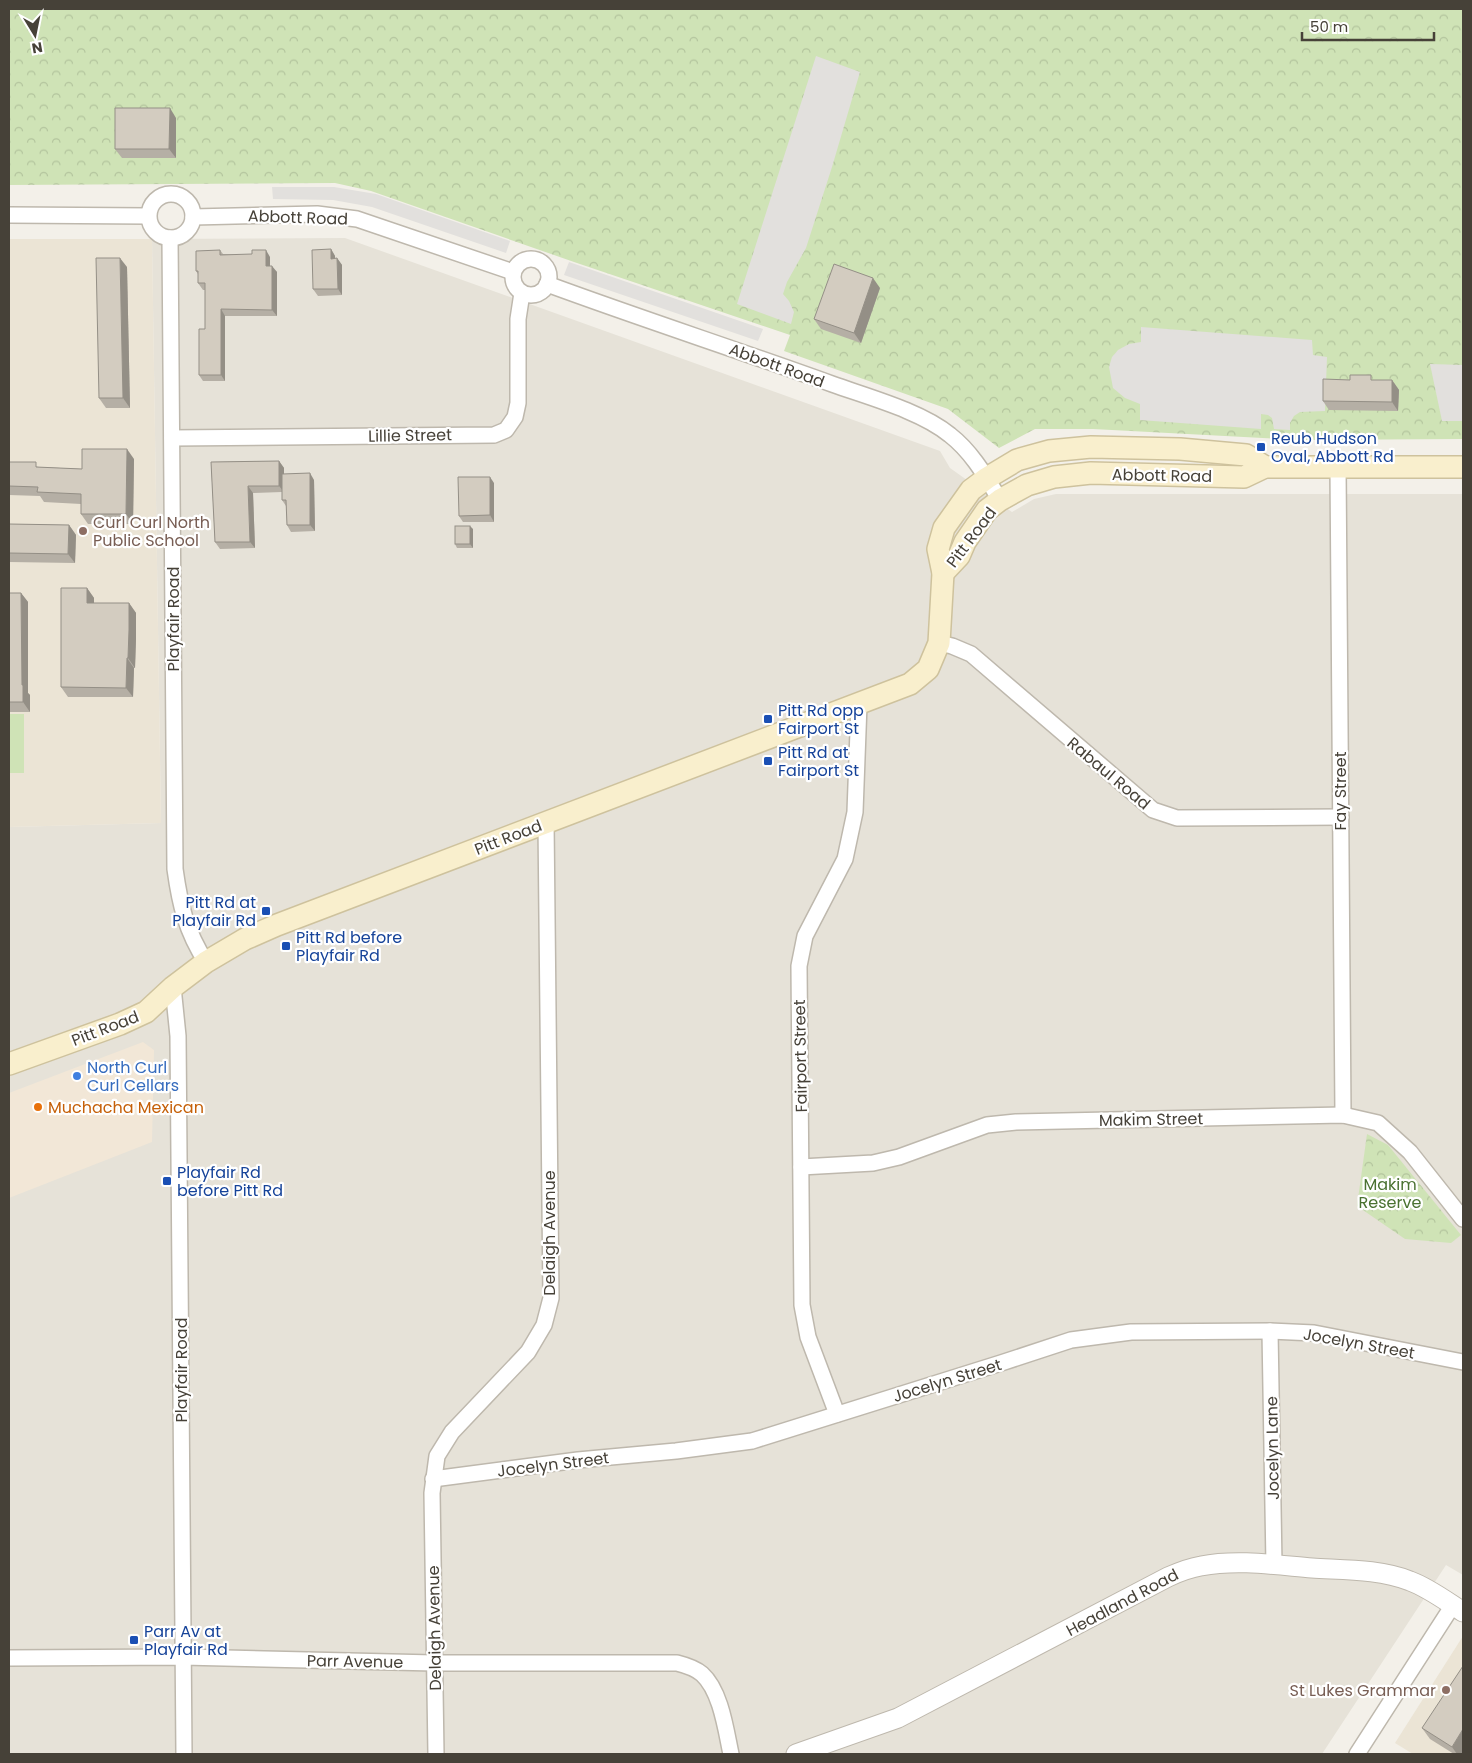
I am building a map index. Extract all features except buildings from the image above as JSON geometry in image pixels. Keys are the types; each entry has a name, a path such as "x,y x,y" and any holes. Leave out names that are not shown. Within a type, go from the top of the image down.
{"main road":[{"name":"Abbott Road","path":"987,478 1017,460 1049,451 1090,447 1180,449 1246,455 1265,467"},
{"name":"Abbott Road","path":"1000,500 1027,485 1054,476 1091,473 1244,477 1265,467 1463,467"},
{"name":"Pitt Road","path":"9,1064 120,1024 146,1012 173,987 206,962 245,939 277,925 910,684 921,676 933,661 939,643 943,573 938,549 944,528 971,490 987,478"},
{"name":"Pitt Road","path":"943,573 959,556 965,542 987,510 1000,500"}],"street":[{"path":"171,194 178,195 189,203 193,217 188,230 177,238 170,238 157,234 149,223 148,216 150,209 158,198 171,194"},
{"name":"Abbott Road","path":"193,217 317,214 357,219 514,272"},
{"path":"9,216 148,216"},
{"name":"Playfair Road","path":"170,238 175,869 180,902 187,928 206,962"},
{"path":"525,260 536,260 542,263 548,273 547,284 539,293 528,295 522,293 514,284 514,272 520,263 525,260"},
{"name":"Abbott Road","path":"547,284 924,418 950,435 962,446 987,478 1000,500"},
{"name":"Lillie Street","path":"172,438 494,434 506,430 515,417 518,402 518,318 522,293"},
{"name":"Fay Street","path":"1338,466 1343,1115"},
{"name":"Rabaul Road","path":"939,643 971,654 1153,810 1177,818 1341,817"},
{"name":"Fairport Street","path":"837,1414 808,1337 802,1305 799,966 804,936 847,850 855,812 859,704"},
{"name":"Delaigh Avenue","path":"436,1754 432,1493 437,1456 452,1432 528,1352 544,1325 551,1298 546,822"},
{"name":"Playfair Road","path":"173,987 178,1036 184,1754"},
{"name":"Makim Street","path":"801,1167 873,1163 899,1157 987,1125 1016,1122 1343,1115 1378,1123 1410,1152 1463,1219"},
{"name":"Jocelyn Street","path":"433,1479 578,1460 676,1451 752,1441 1071,1340 1131,1332 1270,1330 1314,1333 1463,1362"},
{"name":"Jocelyn Lane","path":"1270,1330 1274,1565"},
{"name":"Headland Road","path":"796,1754 898,1718 1184,1570 1217,1564 1274,1565 1392,1575 1411,1581 1458,1608"},
{"path":"1360,1753 1458,1608"},
{"name":"Parr Avenue","path":"9,1658 183,1657 434,1663 677,1663 691,1667 702,1674 711,1686 717,1698 732,1754"}],"shaded area":[{"path":"816,56 860,72 806,248 787,282 783,294 794,312 791,324 737,304"},
{"path":"272,187 334,187 376,194 510,241 506,253 372,207 333,200 273,199"},
{"path":"345,238 940,451 950,468 1012,512 1034,499 1056,494 1463,494 1463,1575 1446,1565 1322,1754 9,1754 9,827 161,823 152,239"},
{"name":"Curl Curl North Public School","path":"9,239 152,239 161,823 9,827"},
{"path":"569,262 763,329 758,341 564,275"},
{"path":"1141,327 1312,340 1313,355 1327,357 1325,411 1300,412 1294,416 1290,423 1290,430 1274,429 1272,418 1261,414 1261,429 1140,420 1140,404 1125,398 1113,388 1109,367 1112,357 1118,350 1129,344 1141,342"},
{"path":"1430,364 1463,365 1463,421 1442,421"},
{"path":"143,1042 154,1050 152,1142 9,1198 9,1093"},
{"name":"St Lukes Grammar","path":"1463,1636 1463,1754 1413,1754 1395,1743"}],"green space":[{"path":"9,9 1463,9 1463,439 1300,440 1093,429 1035,429 999,448 948,409 784,351 790,335 371,191 335,183 9,185"},
{"path":"9,714 24,714 24,773 9,773"},
{"name":"Makim Reserve","path":"1367,1134 1388,1145 1461,1235 1451,1243 1405,1239 1357,1206"}],"place":[{"name":"Reub Hudson Oval, Abbott Rd","path":"1261,447"},
{"name":"Curl Curl North Public School","path":"83,531"},
{"name":"Pitt Rd opp Fairport St","path":"768,719"},
{"name":"Pitt Rd at Fairport St","path":"768,761"},
{"name":"Pitt Rd at Playfair Rd","path":"266,911"},
{"name":"Pitt Rd before Playfair Rd","path":"286,946"},
{"name":"North Curl Curl Cellars","path":"77,1076"},
{"name":"Muchacha Mexican","path":"38,1107"},
{"name":"Playfair Rd before Pitt Rd","path":"167,1181"},
{"name":"Parr Av at Playfair Rd","path":"134,1640"},
{"name":"St Lukes Grammar","path":"1446,1690"}]}
